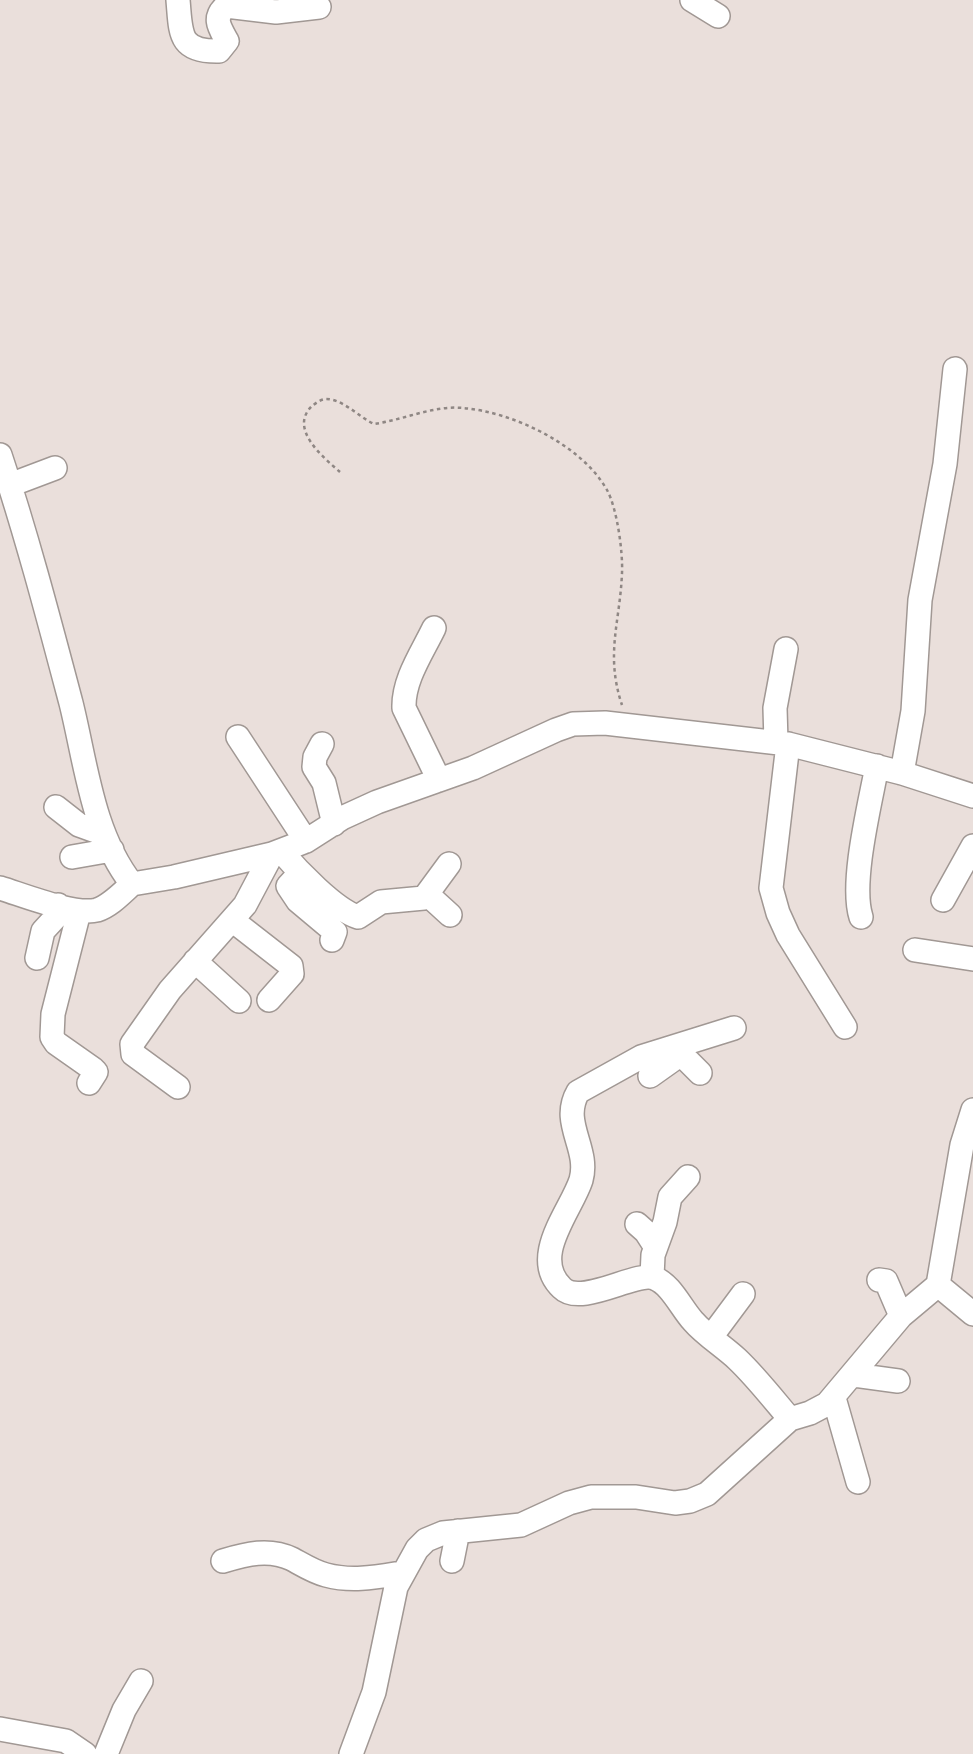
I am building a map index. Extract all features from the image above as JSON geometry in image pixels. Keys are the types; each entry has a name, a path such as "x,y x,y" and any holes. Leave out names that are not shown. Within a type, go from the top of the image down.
{"street":[{"path":"178,0 183,40 204,52 219,51 226,44 217,20 226,6 276,12 319,7"},
{"path":"692,0 718,16"},
{"path":"902,773 913,711 919,600 943,478 955,369"},
{"path":"0,455 8,494 64,676 108,842 132,884"},
{"path":"8,494 55,468"},
{"path":"434,628 407,684 404,708 439,780"},
{"path":"786,649 776,699 782,743 771,888 788,935 845,1027"},
{"path":"0,888 69,909 97,910 132,884 174,877 277,852 306,841 377,802 439,780 573,724 605,723 782,743 971,789"},
{"path":"238,737 306,841"},
{"path":"322,744 315,757 314,767 324,783 334,824"},
{"path":"861,917 858,906 858,878 877,766"},
{"path":"56,807 108,842"},
{"path":"72,857 108,842"},
{"path":"943,900 973,846"},
{"path":"277,852 340,906 358,917 381,902 421,899 449,864"},
{"path":"178,1087 133,1054 132,1044 170,990 251,896 277,852"},
{"path":"300,873 288,886 298,901 335,932 332,940"},
{"path":"427,894 450,915"},
{"path":"37,958 43,931 55,918 69,909"},
{"path":"69,909 52,1037 55,1044 96,1072 89,1083"},
{"path":"232,920 291,966 292,974 269,1000"},
{"path":"915,950 973,959"},
{"path":"195,961 239,1001"},
{"path":"734,1028 685,1048 641,1057 578,1092 570,1113 582,1166 581,1179 551,1244 552,1271 560,1286 567,1292 579,1293 623,1284 641,1277 652,1277 664,1284 694,1323 747,1369 790,1419"},
{"path":"685,1048 691,1066 700,1073"},
{"path":"650,1076 685,1048"},
{"path":"351,1754 374,1692 393,1596 402,1573 426,1541 443,1533 521,1525 569,1503 591,1497 636,1497 675,1503 690,1501 707,1493 723,1480 790,1419 827,1405 834,1398 901,1316 937,1285 967,1158 973,1110"},
{"path":"652,1277 655,1246 665,1222 670,1197 688,1177"},
{"path":"637,1224 655,1246"},
{"path":"879,1280 886,1281 901,1316"},
{"path":"937,1285 973,1314"},
{"path":"710,1337 743,1294"},
{"path":"854,1375 898,1381"},
{"path":"834,1398 858,1482"},
{"path":"452,1561 458,1531"},
{"path":"223,1561 245,1555 275,1553 310,1569 341,1578 361,1579 402,1573"},
{"path":"106,1754 124,1710 141,1681"},
{"path":"0,1729 75,1751"}],"path":[{"path":"340,472 318,453 309,440 304,425 308,411 317,402 326,399 338,402 374,424 446,408 464,408 498,415 530,425 576,456 599,477 609,494 615,514 622,572 612,665 621,703 632,727"}]}
